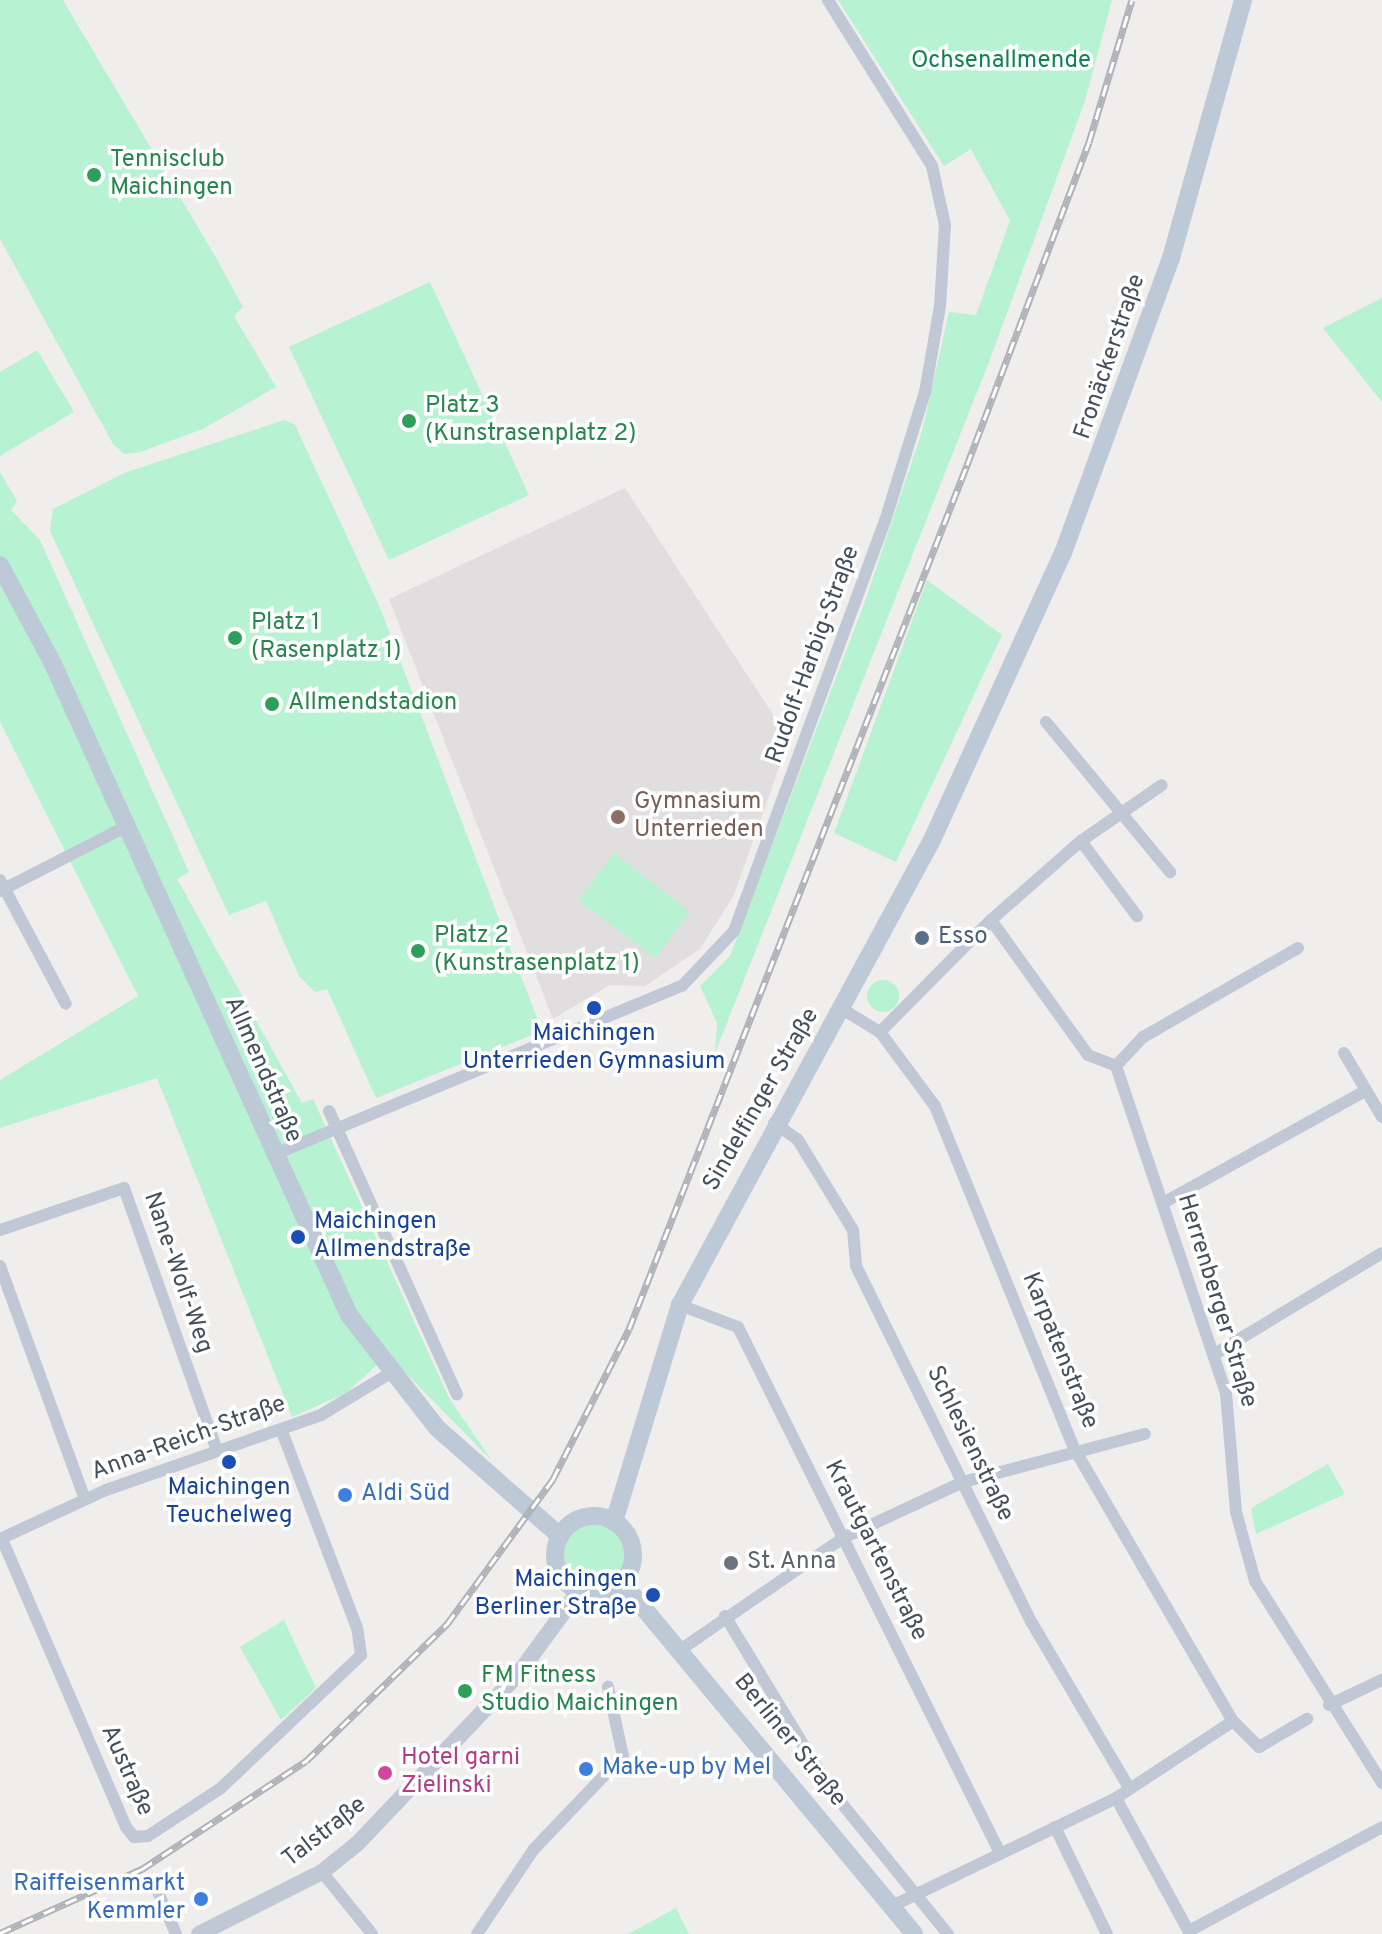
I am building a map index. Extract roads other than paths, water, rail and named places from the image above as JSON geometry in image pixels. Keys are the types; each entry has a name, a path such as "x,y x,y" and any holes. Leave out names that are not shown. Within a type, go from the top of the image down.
{"main road":[{"name":"Fronäckerstraße","path":"989,717 1132,374 1243,0"},
{"name":"Allmendstraße","path":"0,565 127,826 332,1283 389,1374 437,1428 560,1536"},
{"name":"Sindelfinger Straße","path":"614,1522 680,1305 774,1123 842,1009 989,717"},
{"path":"584,1517 614,1522 633,1550 622,1582 597,1594 579,1591 557,1567 560,1536 584,1517"},
{"name":"Berliner Straße","path":"622,1582 683,1648 914,1934"}],"street":[{"name":"Rudolf-Harbig-Straße","path":"273,1155 682,986 734,931 885,521 925,392 940,306 945,225 932,166 828,0"},
{"path":"1046,722 1170,872"},
{"path":"880,1032 991,920 1081,841 1162,785"},
{"path":"66,1004 1,886 127,826"},
{"path":"1081,841 1137,916"},
{"path":"991,920 1088,1055 1116,1066 1143,1037 1298,948"},
{"name":"Karpatenstraße","path":"842,1009 880,1032 910,1064 962,1161 1075,1450 1233,1721 1259,1747 1307,1719"},
{"path":"1344,1053 1363,1092 1382,1117"},
{"name":"Herrenberger Straße","path":"1116,1066 1213,1355 1233,1433 1236,1512 1255,1581 1329,1705 1382,1783"},
{"path":"1163,1203 1363,1092"},
{"path":"329,1111 457,1394"},
{"name":"Schlesienstraße","path":"774,1123 798,1140 853,1230 856,1266 1032,1623 1129,1788"},
{"name":"Nane-Wolf-Weg","path":"0,1230 124,1188 217,1451"},
{"path":"1213,1355 1382,1253"},
{"path":"0,1266 85,1499"},
{"name":"Krautgartenstraße","path":"680,1305 738,1327 999,1851"},
{"name":"Anna-Reich-Straße","path":"1,1539 85,1499 344,1404 389,1374"},
{"name":"Austraße","path":"1,1539 134,1837 158,1831 221,1788 361,1655 357,1628 281,1429"},
{"path":"683,1648 725,1616 843,1538 963,1482 1145,1434"},
{"name":"Talstraße","path":"199,1934 322,1872 428,1774 519,1673 579,1591"},
{"path":"725,1616 830,1789 948,1934"},
{"path":"1329,1705 1382,1680"},
{"path":"477,1934 534,1849 623,1756 608,1687"},
{"path":"892,1906 999,1851 1116,1798 1233,1721"},
{"path":"1116,1798 1190,1933 1382,1827"},
{"path":"1055,1827 1107,1934"},
{"path":"322,1872 372,1934"},
{"path":"155,1885 176,1934"}],"railway":[{"path":"0,1933 142,1869 306,1761 447,1624 553,1479 629,1329 967,465 1089,142 1132,0"}],"place":[{"name":"Tennisclub Maichingen","path":"94,175"},
{"name":"Platz 3 (Kunstrasenplatz 2)","path":"409,421"},
{"name":"Platz 1 (Rasenplatz 1)","path":"235,638"},
{"name":"Allmendstadion","path":"272,704"},
{"name":"Gymnasium Unterrieden","path":"618,817"},
{"name":"Esso","path":"922,938"},
{"name":"Platz 2 (Kunstrasenplatz 1)","path":"418,951"},
{"name":"Maichingen Unterrieden Gymnasium","path":"594,1008"},
{"name":"Maichingen Allmendstraße","path":"298,1237"},
{"name":"Maichingen Teuchelweg","path":"229,1462"},
{"name":"Aldi Süd","path":"345,1495"},
{"name":"St. Anna","path":"731,1563"},
{"name":"Maichingen Berliner Straße","path":"653,1595"},
{"name":"FM Fitness Studio Maichingen","path":"465,1691"},
{"name":"Make-up by Mel","path":"586,1769"},
{"name":"Hotel garni Zielinski","path":"385,1773"},
{"name":"Raiffeisenmarkt Kemmler","path":"201,1899"}],"park label":[{"name":"Ochsenallmende","path":"1001,62"}]}
